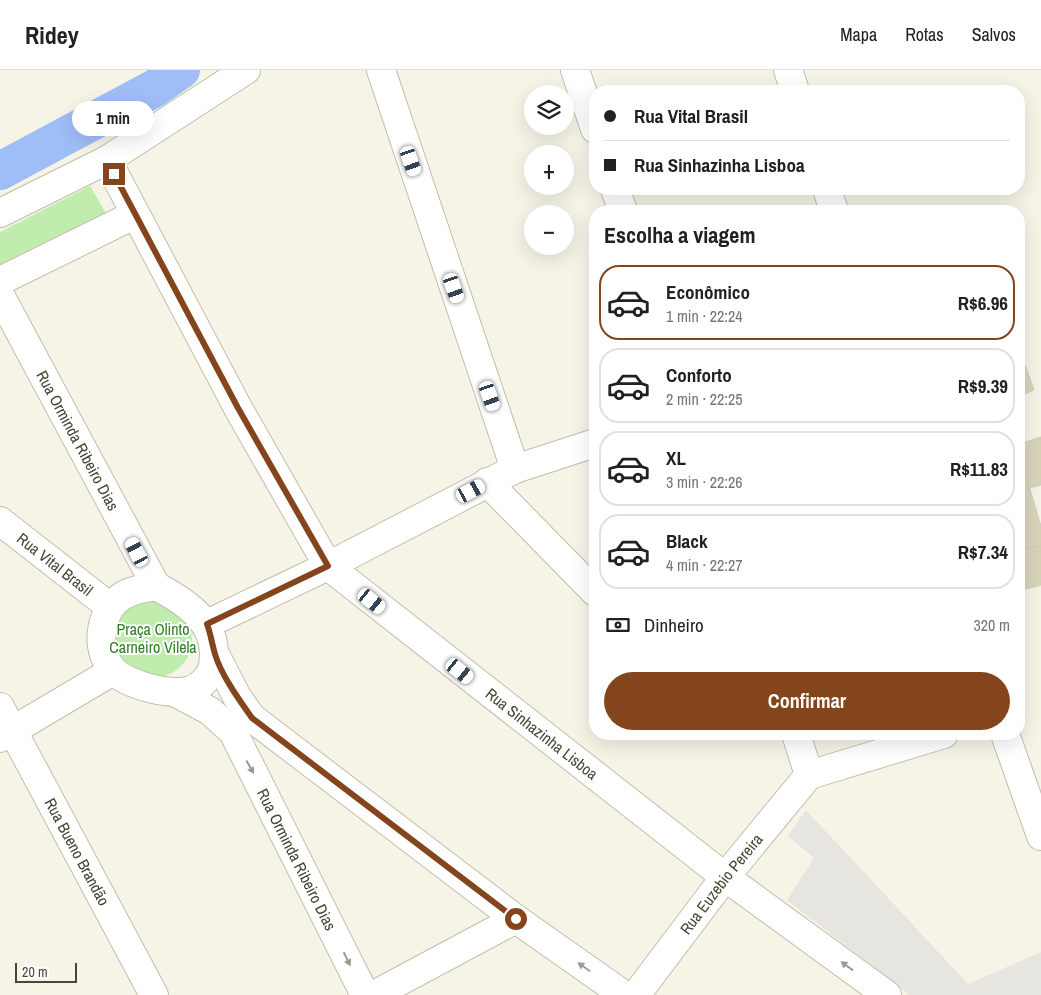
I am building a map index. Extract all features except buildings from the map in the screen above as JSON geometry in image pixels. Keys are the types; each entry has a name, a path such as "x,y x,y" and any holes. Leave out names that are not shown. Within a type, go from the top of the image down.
{"street":[{"path":"0,213 107,160 246,70"},
{"path":"381,70 515,469"},
{"path":"575,70 589,111"},
{"path":"788,70 793,85"},
{"name":"Rua Sinhazinha Lisboa","path":"107,160 134,215 238,408 328,566 725,877 886,995"},
{"path":"0,281 134,215"},
{"name":"Rua Orminda Ribeiro Dias","path":"0,295 156,586"},
{"path":"207,624 328,566 487,482 515,469 589,444"},
{"path":"487,482 589,586"},
{"name":"Rua Vital Brasil","path":"0,521 110,607"},
{"path":"156,586 194,609 207,624 214,640 215,654 212,669 205,681 192,690 178,694 146,686 113,671 105,656 101,640 102,628 110,607 126,594 156,586"},
{"path":"215,654 237,697 252,718 516,919 624,995"},
{"path":"7,734 113,671"},
{"name":"Rua Orminda Ribeiro Dias","path":"178,694 210,711 227,725 262,789 365,995"},
{"name":"Rua Bueno Brandão","path":"0,707 7,734 154,995"},
{"path":"798,740 810,775 924,740"},
{"path":"1007,740 1041,836"},
{"name":"Rua Euzebio Pereira","path":"636,995 725,877 810,775"},
{"path":"374,995 516,919"}],"green space":[{"path":"90,186 107,215 0,268 0,232"},
{"name":"Praça Olinto Carneiro Vilela","path":"153,600 168,603 185,617 189,624 192,639 189,654 175,671 168,675 153,678 138,675 121,661 117,654 114,639 117,624 131,607 138,603"}],"shaded area":[{"path":"806,810 968,984 1041,952 1041,995 909,995 787,900 814,858 788,836"}],"waterway":[{"path":"0,171 155,88 181,70"}],"route":[{"path":"114,174 134,215 238,408 328,566 207,624 214,640 215,654 237,697 252,718 516,919"}]}
